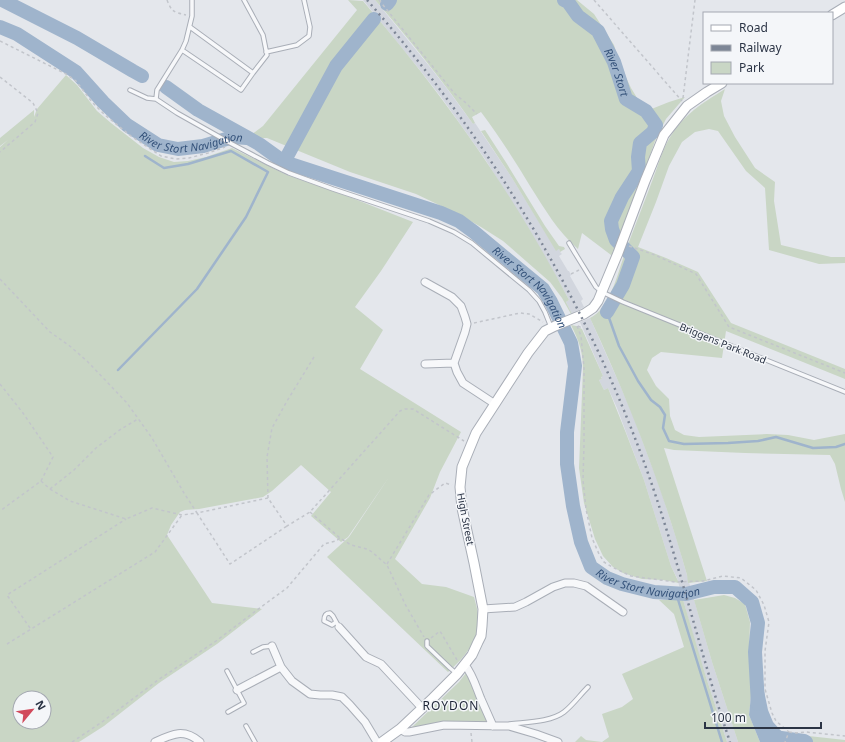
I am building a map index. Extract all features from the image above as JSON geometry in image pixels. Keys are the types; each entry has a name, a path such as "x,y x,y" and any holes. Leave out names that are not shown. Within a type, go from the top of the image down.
{"main road":[{"path":"833,15 845,8"},
{"name":"High Street","path":"382,742 400,729 461,669 472,655 478,642 482,626 483,609 462,508 460,487 462,467 476,433 535,343 545,331 584,314 593,308 602,292 618,253 664,134 688,106 720,84"}],"street":[{"path":"425,282 452,297 461,306 466,324 465,332 454,363 457,372 463,383 495,404"},
{"path":"425,364 454,363"},
{"path":"483,609 515,607 553,587 564,583 574,583 586,586 622,612"},
{"path":"338,624 366,657 381,664 422,708"},
{"path":"272,646 281,667 292,681 310,694 342,697 365,722 377,742"},
{"path":"237,690 281,667"},
{"path":"461,669 472,676 484,708 493,726"},
{"path":"400,729 405,732 410,732 444,725 509,726 558,742"},
{"path":"155,742 180,733 190,734 200,742"}],"lane":[{"path":"156,99 157,90 186,41 192,16 192,0"},
{"path":"182,50 241,90 267,55 263,35 244,0"},
{"path":"266,52 297,45 309,36 310,27 304,0"},
{"path":"190,28 253,73"},
{"path":"130,90 146,98 156,99 177,113 268,163 333,189 429,221 454,232 472,243 529,290 539,301 553,327"},
{"path":"569,243 596,287 602,292"},
{"name":"Briggens Park Road","path":"602,292 618,300 845,392"},
{"path":"427,641 427,646 450,668 461,669"},
{"path":"253,652 263,647 272,646"},
{"path":"226,670 244,703 228,712"},
{"path":"493,726 556,717 564,712 588,687"},
{"path":"246,726 255,742"}],"path":[{"path":"167,0 171,10 176,13 192,16"},
{"path":"379,0 455,94 477,114"},
{"path":"594,0 688,106"},
{"path":"688,106 683,100 695,0"},
{"path":"0,41 66,74 76,81 92,102 105,115 131,136 161,156 176,159 188,158 208,153 232,144"},
{"path":"0,77 33,103 38,112 35,122 0,152"},
{"path":"621,244 656,255 696,274 729,328 845,373"},
{"path":"571,274 584,267"},
{"path":"0,279 50,332 71,347 88,362 127,403 152,438 184,493 230,564 310,512 400,411 405,409 413,410 471,445"},
{"path":"466,324 520,314 529,314 553,327"},
{"path":"582,328 577,325 581,336 584,368 583,480 586,509 592,538 604,562 612,568 631,576 675,582 703,581 723,576 741,578 756,590 764,604 769,622 765,650 765,689 776,721 788,733 806,732 813,734 845,736"},
{"path":"287,526 268,498 267,457 272,428 314,358"},
{"path":"0,384 23,413 53,457 41,481 0,511"},
{"path":"50,489 74,470 96,448 121,429 138,419"},
{"path":"41,481 50,489 70,500 126,519"},
{"path":"387,565 429,495 445,484 460,487"},
{"path":"30,629 7,595 126,519 152,508 182,515 268,498"},
{"path":"310,512 340,538 351,544 367,549 387,565 405,604 427,641 440,632 461,669"},
{"path":"7,644 155,552 182,515"},
{"path":"72,742 102,722 158,680 216,641 287,588 324,544 336,541 340,538"},
{"path":"471,725 472,742"},
{"path":"785,742 788,733"}],"shaded area":[{"path":"363,0 375,0 430,67 473,124 475,123 512,178 556,250 559,249 562,254 559,256 569,271 570,276 583,299 581,301 584,307 572,314 566,302 569,300 560,283 485,159 441,97"},
{"path":"590,318 632,413 660,488 678,544 712,662 738,742 727,742 696,646 677,578 671,566 644,480 608,388 604,390 599,380 602,379 601,376 603,376 580,322"}],"green space":[{"path":"348,0 363,1 421,71 475,144 500,182 547,260 569,300 566,302 572,314 550,282 503,241 460,215 416,194 350,172 267,138 247,138 263,126 357,10"},
{"path":"375,0 577,0 594,14 614,45 621,67 642,106 649,110 685,97 666,119 655,141 615,258 582,233 578,249 564,235 546,211 507,149 481,112 472,117 475,123 473,124 426,61"},
{"path":"66,75 77,85 97,111 143,148 159,157 174,162 188,161 206,157 232,148 287,175 413,222 355,307 383,330 360,369 461,432 440,472 430,498 395,559 422,584 446,587 474,597 478,619 475,636 469,650 448,672 327,557 349,537 389,477 348,537 341,542 311,516 331,492 301,465 272,491 263,497 180,512 171,525 167,535 212,603 262,609 217,644 159,683 104,726 79,742 0,742 0,147 8,140 0,146 0,138 34,110 34,117 37,109"},
{"path":"725,89 721,101 724,116 735,137 755,168 775,182 774,201 781,245 831,257 845,257 845,263 819,264 769,250 765,188 746,171 718,131 709,129 695,132 682,142 669,166 638,247 698,272 731,323 845,369 845,379 726,331 722,358 661,352 652,358 647,370 656,386 669,399 670,416 675,430 684,435 699,437 767,434 788,435 814,440 845,434 845,502 835,464 830,455 745,453 674,450 664,448 707,581 688,583 687,575 656,477 618,381 590,318 597,313 609,298 669,139 687,116"},
{"path":"485,130 545,226 559,246 564,247 565,249 560,252 559,249 556,251 512,178 481,131"},
{"path":"571,325 582,329 603,376 601,377 602,379 599,380 604,390 608,388 626,433 644,480 671,566 679,583 663,580 642,579 623,573 613,567 603,556 595,539 584,503 579,468 583,363 580,347"},
{"path":"724,595 735,598 745,604 750,622 749,652 752,686 749,715 760,742 738,742 694,600"},
{"path":"683,599 727,742 602,742 609,737 602,714 622,707 633,699 622,674 684,647 674,614 659,600"},
{"path":"466,673 487,721 485,723 452,721 437,722 413,729 412,727 459,682"},
{"path":"790,734 845,740 845,742 787,742"},
{"path":"581,736 586,740 602,742 575,742"}],"water":[{"path":"752,686 763,686 768,710 773,722 783,733 778,742 760,742 749,715"}],"waterway":[{"path":"2,0 77,38 142,76"},
{"path":"387,4 390,0"},
{"name":"River Stort","path":"564,0 568,2 578,16 598,31 614,62 626,99 646,111 656,125 653,132 640,143 638,157 639,171 622,197 611,221 616,240 633,257 623,285 607,312"},
{"path":"284,162 336,66 374,19"},
{"name":"River Stort Navigation","path":"0,27 17,34 76,72 103,102 127,125 158,145 178,149 203,146 233,137 247,138"},
{"name":"River Stort Navigation","path":"166,87 198,110 259,144 284,162 441,213 459,221 543,289 571,343 575,366 567,432 567,464 573,506 581,542 591,567 607,578 622,584 654,592 686,594 714,587 735,587 752,602 758,623 755,652 758,704"},
{"path":"118,370 197,289 246,217 268,172 231,151 188,164 164,168 145,156"},
{"path":"607,312 619,346 638,381 651,400 660,407 665,415 663,428 669,441 684,444 728,443 758,441 776,437 813,448 836,447 845,444"},
{"path":"676,593 722,742"},
{"path":"766,736 806,742"}],"railway":[{"path":"367,0 410,51 489,158 525,214 558,272 588,331 616,392 654,489 730,742"}],"district":[{"name":"ROYDON","path":"451,706"}]}
